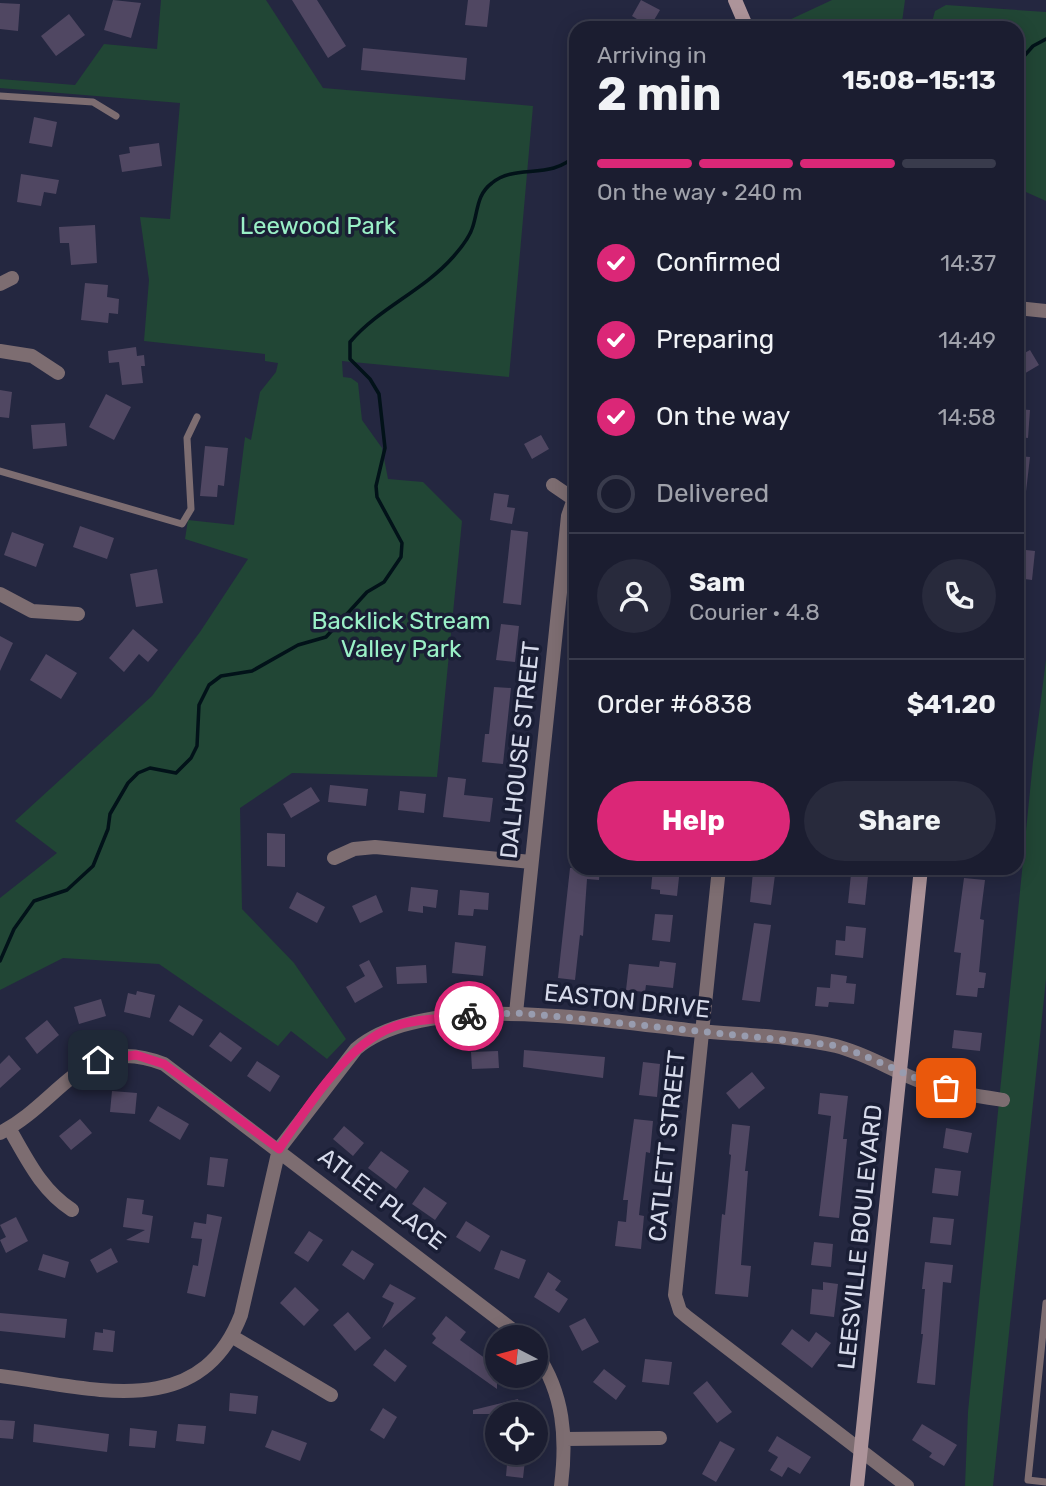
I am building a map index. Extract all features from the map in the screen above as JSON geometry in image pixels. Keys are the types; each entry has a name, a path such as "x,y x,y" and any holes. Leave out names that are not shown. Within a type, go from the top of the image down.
{"street":[{"path":"735,0 744,21"},
{"path":"1024,308 1046,310"},
{"path":"0,351 32,356 58,373"},
{"path":"553,485 569,493"},
{"name":"DALHOUSE STREET","path":"516,1013 569,513"},
{"path":"0,594 32,611 78,614"},
{"path":"334,858 354,849 375,846 531,862"},
{"name":"CATLETT STREET","path":"718,875 675,1295 677,1304 687,1317 861,1451"},
{"name":"LEESVILLE BOULEVARD","path":"857,1486 920,875"},
{"name":"EASTON DRIVE","path":"0,1376 129,1392 158,1390 179,1384 213,1361 233,1337 241,1315 279,1149 345,1061 366,1041 383,1030 418,1021 516,1013 832,1045 873,1058 924,1083 1003,1100"},
{"name":"ATLEE PLACE","path":"5,1131 85,1066 111,1056 136,1055 172,1068 506,1325"},
{"path":"5,1131 42,1184 58,1201 72,1210"},
{"path":"233,1337 331,1395"},
{"path":"548,1376 554,1387 565,1439 561,1486"},
{"path":"565,1439 660,1438"},
{"path":"861,1451 907,1486"}],"lane":[{"path":"0,96 93,102 116,116"},
{"path":"0,471 182,524 191,509 187,438 197,417"},
{"path":"1046,1303 1028,1480 1046,1482"}],"green space":[{"path":"161,0 266,0 323,88 533,106 509,377 342,361 343,377 358,383 362,420 382,448 388,479 423,482 462,521 437,777 292,773 240,808 242,909 294,963 346,1039 327,1059 291,1031 278,1046 159,964 63,958 0,990 0,898 57,853 15,821 152,696 200,632 248,559 185,539 188,520 234,525 245,437 251,440 260,392 276,372 278,363 265,361 265,354 144,341 149,280 140,217 170,219 180,103 0,88 0,79 75,85 104,44 157,49"},
{"path":"832,0 905,0 902,21 787,21"},
{"path":"946,5 1046,12 1046,201 1024,191 1024,21 932,21 935,11"},
{"path":"1046,660 1046,979 993,1486 965,1486 968,1412 1022,875 1024,875 1033,761"}],"building":[{"path":"113,0 141,3 131,38 104,30"},
{"path":"292,0 317,0 346,46 328,58"},
{"path":"468,0 490,0 487,27 465,25"},
{"path":"641,0 660,10 654,21 640,21 632,16"},
{"path":"0,3 20,4 18,31 0,29"},
{"path":"69,14 85,35 56,56 41,36"},
{"path":"363,48 467,58 465,80 361,70"},
{"path":"34,117 57,122 52,147 29,143"},
{"path":"159,143 162,166 122,172 119,155 130,153 129,147"},
{"path":"21,174 59,180 56,194 44,192 41,206 17,202"},
{"path":"95,225 97,263 71,265 69,243 60,243 59,227"},
{"path":"85,283 108,285 107,297 119,299 118,314 109,313 108,323 81,320"},
{"path":"136,347 137,356 144,355 145,366 141,366 143,383 122,385 119,362 109,363 108,351"},
{"path":"1030,350 1039,365 1024,374 1024,353"},
{"path":"0,390 12,392 9,418 0,417"},
{"path":"106,394 131,407 114,440 89,427"},
{"path":"1024,410 1030,410 1028,438 1024,438"},
{"path":"65,423 67,446 33,449 31,425"},
{"path":"541,435 549,449 532,459 524,444"},
{"path":"205,446 228,448 224,486 218,485 217,497 200,496"},
{"path":"1024,457 1030,457 1024,509"},
{"path":"494,493 509,495 507,507 515,508 512,524 490,520"},
{"path":"80,526 114,538 107,559 73,547"},
{"path":"511,530 528,532 521,605 503,603"},
{"path":"12,532 44,544 36,567 4,555"},
{"path":"1024,550 1035,551 1032,580 1024,579"},
{"path":"157,569 163,603 136,607 130,574"},
{"path":"501,624 519,626 515,662 496,660"},
{"path":"133,629 158,650 148,662 139,654 124,672 109,658"},
{"path":"0,636 13,643 0,671"},
{"path":"46,654 77,673 61,699 30,680"},
{"path":"494,687 511,688 503,764 482,762 485,734 489,734"},
{"path":"448,777 466,779 464,795 493,798 490,822 443,817"},
{"path":"330,785 368,789 366,806 328,802"},
{"path":"311,787 320,801 291,818 283,804"},
{"path":"400,791 426,794 424,813 398,810"},
{"path":"267,833 285,834 285,867 267,866"},
{"path":"569,875 599,875 599,880 587,879 583,936 580,935 575,980 558,978"},
{"path":"652,875 679,875 677,896 660,894 660,890 651,889"},
{"path":"753,875 775,875 771,905 750,902"},
{"path":"851,875 868,876 865,905 848,903"},
{"path":"964,878 985,880 980,919 984,920 979,972 986,973 984,988 978,988 977,997 956,995 961,953 954,952"},
{"path":"411,887 438,890 436,908 423,906 423,913 408,911"},
{"path":"460,890 489,893 488,910 474,909 473,916 458,915"},
{"path":"297,892 325,907 317,923 289,908"},
{"path":"376,895 383,912 360,923 352,906"},
{"path":"655,914 673,915 670,942 652,940"},
{"path":"754,923 771,925 760,1002 742,1000"},
{"path":"846,926 866,928 863,958 835,955 836,940 845,941"},
{"path":"455,942 486,946 483,976 452,973"},
{"path":"369,960 383,987 355,1003 346,987 365,976 359,965"},
{"path":"660,961 676,963 673,988 646,985 645,992 626,990 629,964 659,967"},
{"path":"426,965 427,983 397,984 396,967"},
{"path":"831,974 847,976 846,983 856,984 854,1004 829,1002 828,1007 815,1006 817,987 830,988"},
{"path":"137,991 155,995 150,1018 124,1012 128,993 136,995"},
{"path":"101,999 106,1016 79,1024 74,1007"},
{"path":"179,1005 203,1020 193,1036 169,1021"},
{"path":"47,1020 59,1035 37,1054 25,1038"},
{"path":"954,1030 982,1033 980,1051 952,1048"},
{"path":"220,1032 242,1048 231,1062 209,1046"},
{"path":"524,1050 605,1057 603,1078 523,1067"},
{"path":"498,1051 499,1068 472,1069 471,1052"},
{"path":"9,1055 21,1069 0,1088 0,1064"},
{"path":"257,1061 280,1076 270,1092 247,1076"},
{"path":"643,1062 660,1064 657,1097 639,1095"},
{"path":"752,1072 765,1088 739,1109 726,1093"},
{"path":"112,1091 137,1093 135,1114 110,1112"},
{"path":"820,1093 848,1096 843,1139 847,1139 839,1218 819,1216 831,1116 818,1114"},
{"path":"158,1106 189,1124 180,1140 149,1121"},
{"path":"80,1119 92,1133 71,1150 59,1136"},
{"path":"634,1119 653,1121 650,1153 646,1152 639,1215 644,1216 641,1249 615,1246 618,1221 626,1222 628,1200 623,1200"},
{"path":"732,1124 750,1126 741,1265 751,1266 748,1297 715,1294"},
{"path":"344,1126 364,1143 353,1156 333,1139"},
{"path":"946,1128 972,1133 968,1153 943,1148"},
{"path":"381,1151 409,1171 396,1189 368,1168"},
{"path":"210,1157 228,1159 224,1187 207,1185"},
{"path":"935,1168 961,1171 958,1196 932,1193"},
{"path":"424,1187 447,1203 435,1220 412,1204"},
{"path":"127,1198 144,1200 142,1214 153,1216 149,1243 126,1240 145,1230 123,1227"},
{"path":"207,1214 222,1217 205,1297 187,1293 193,1265 198,1266 202,1239 191,1238 194,1222 206,1224"},
{"path":"16,1217 28,1241 6,1253 0,1240 6,1237 0,1225"},
{"path":"933,1217 954,1219 951,1245 930,1243"},
{"path":"466,1221 490,1236 480,1252 456,1237"},
{"path":"309,1231 323,1240 308,1262 294,1253"},
{"path":"814,1242 833,1244 831,1267 811,1265"},
{"path":"111,1248 118,1262 97,1273 90,1260"},
{"path":"352,1250 374,1264 364,1280 342,1265"},
{"path":"501,1250 526,1260 519,1279 494,1269"},
{"path":"43,1254 69,1262 65,1278 38,1270"},
{"path":"925,1262 953,1265 951,1283 943,1282 935,1385 917,1383 923,1334 925,1289 922,1289"},
{"path":"548,1272 561,1281 555,1290 568,1299 559,1313 534,1297"},
{"path":"823,1282 838,1284 834,1317 810,1314 812,1289 823,1290"},
{"path":"390,1284 416,1298 382,1328 394,1303 382,1297"},
{"path":"295,1287 319,1310 304,1326 280,1303"},
{"path":"348,1312 371,1338 355,1351 333,1325"},
{"path":"0,1313 67,1319 65,1338 0,1331"},
{"path":"446,1316 466,1332 460,1340 485,1358 485,1381 432,1343 436,1338 432,1334"},
{"path":"585,1318 599,1342 582,1351 569,1326"},
{"path":"103,1329 115,1331 113,1352 93,1350 95,1332 103,1333"},
{"path":"792,1329 809,1342 816,1332 831,1343 812,1368 781,1344"},
{"path":"385,1349 407,1366 395,1382 373,1365"},
{"path":"645,1359 672,1362 669,1385 642,1382"},
{"path":"604,1369 626,1386 616,1400 593,1382"},
{"path":"707,1381 732,1412 717,1423 693,1393"},
{"path":"230,1393 258,1396 256,1414 229,1411"},
{"path":"485,1407 485,1414 473,1414 473,1410"},
{"path":"383,1408 397,1417 384,1439 370,1430"},
{"path":"0,1420 15,1421 13,1439 0,1438"},
{"path":"34,1424 109,1434 107,1452 33,1442"},
{"path":"178,1424 206,1426 204,1444 176,1441"},
{"path":"922,1424 957,1445 944,1466 929,1457 932,1453 912,1440"},
{"path":"130,1428 157,1431 155,1448 129,1446"},
{"path":"272,1430 307,1443 300,1461 265,1447"},
{"path":"777,1436 811,1457 800,1474 788,1467 782,1477 770,1470 778,1457 768,1451"},
{"path":"720,1441 735,1449 716,1482 702,1474"},
{"path":"507,1465 524,1465 523,1478 506,1476"}],"waterway":[{"path":"1024,56 1033,46 1046,39"},
{"path":"0,961 14,929 34,901 67,890 93,866 108,829 110,814 128,783 138,773 150,768 176,773 191,758 197,746 199,705 209,685 221,676 252,671 298,645 326,637 367,592 384,582 401,557 402,543 377,497 376,486 385,448 379,394 370,379 350,359 350,342 374,319 428,280 453,257 470,234 481,197 487,187 501,177 555,168 569,161"}],"way so far":[{"path":"469,1016 516,1013 832,1045 873,1058 924,1083 946,1088"}],"route":[{"path":"98,1060 111,1056 136,1055 164,1064 279,1149 338,1070 366,1041 383,1030 407,1023 469,1016"}],"park label":[{"name":"Leewood Park","path":"318,226"},
{"name":"Backlick Stream Valley Park","path":"401,635"}]}
